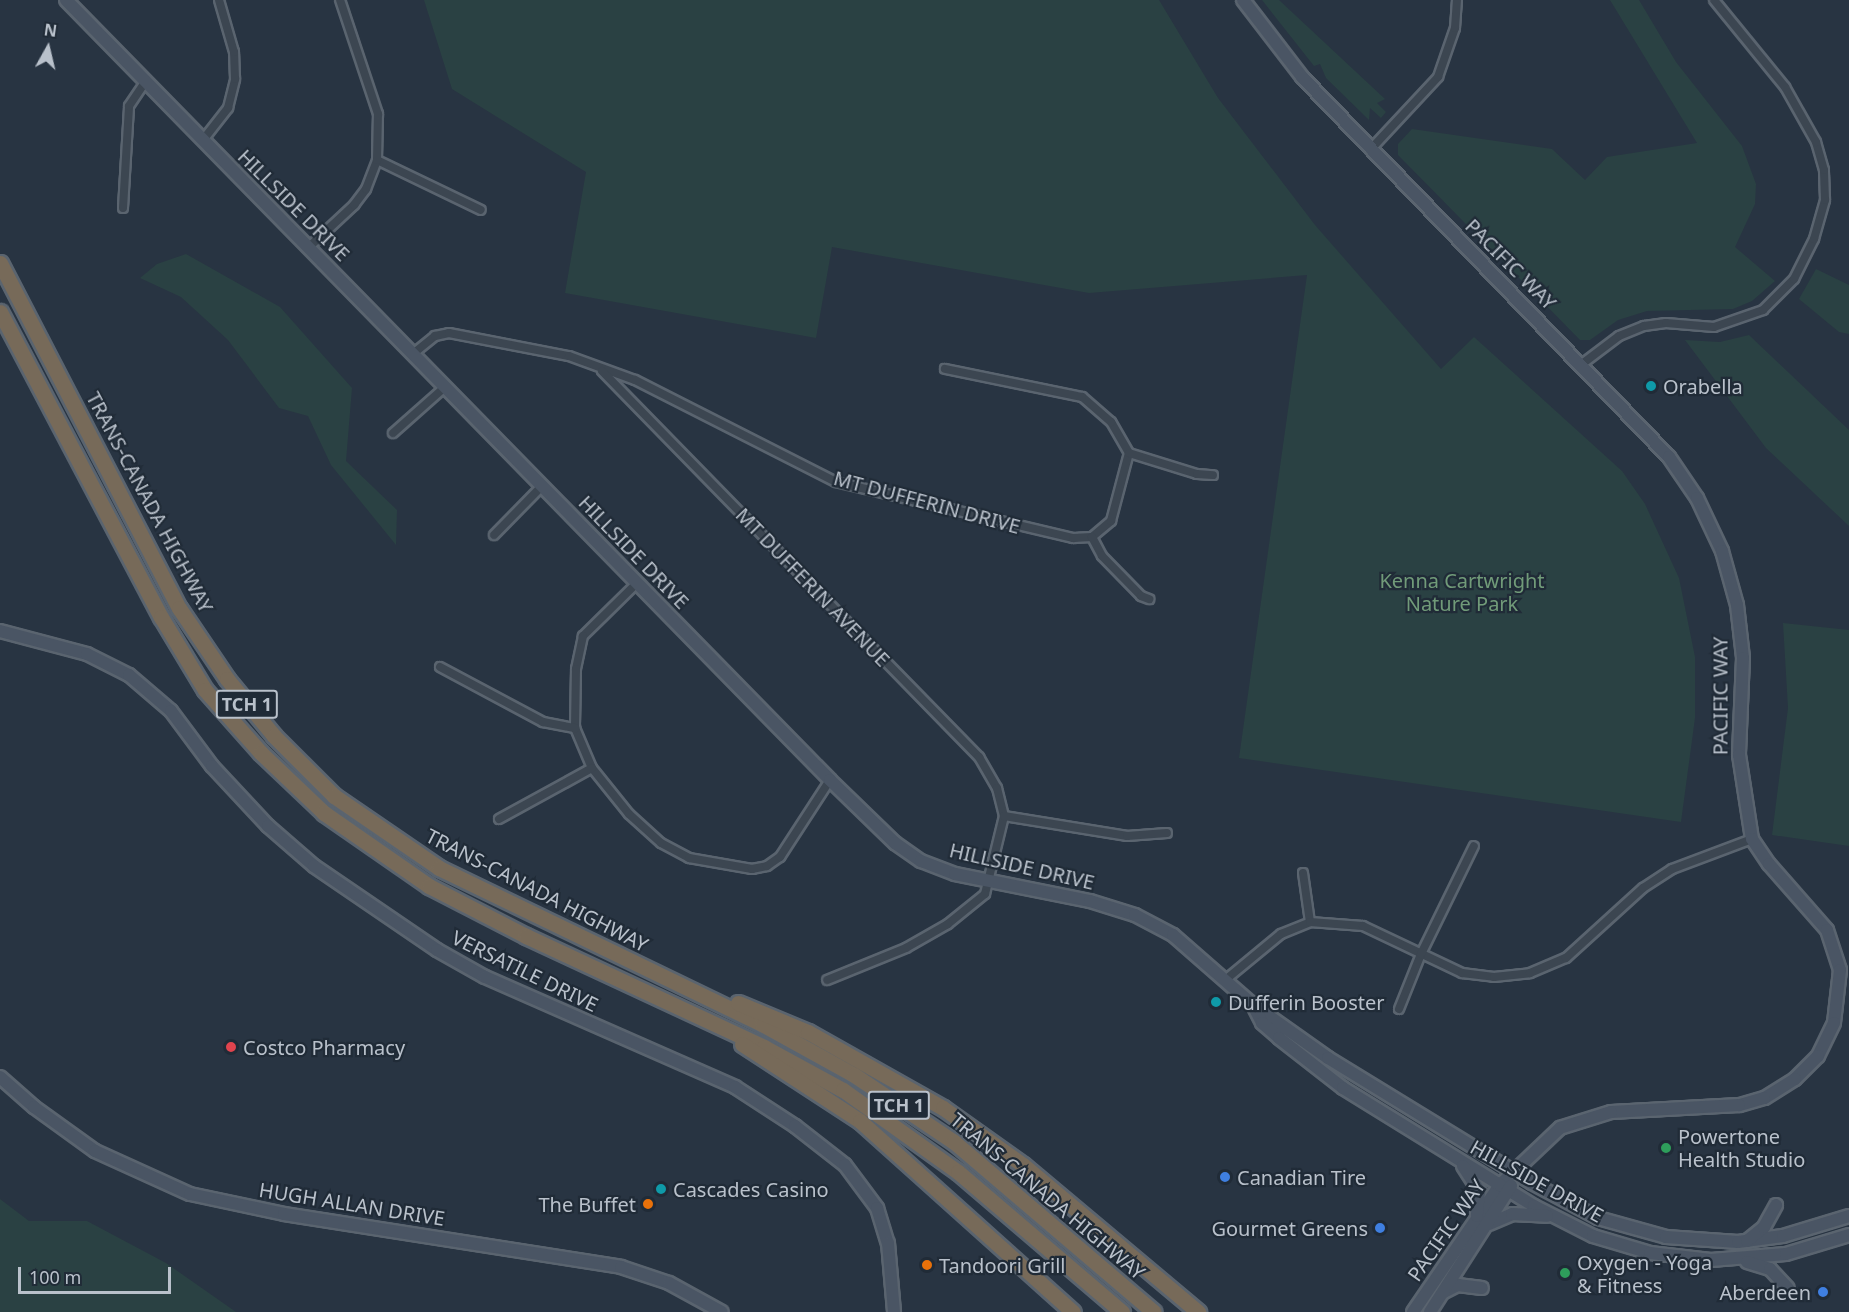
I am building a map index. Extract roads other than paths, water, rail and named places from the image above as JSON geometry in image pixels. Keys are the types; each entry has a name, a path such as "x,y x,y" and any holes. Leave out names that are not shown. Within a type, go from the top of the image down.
{"highway":[{"name":"TRANS-CANADA HIGHWAY","path":"0,263 179,608 226,679 274,736 334,796 439,868 801,1044 937,1130 1154,1312"},
{"name":"TRANS-CANADA HIGHWAY","path":"0,312 161,617 205,690 261,753 324,813 429,886 526,936 718,1025 843,1090 904,1131 965,1177 1122,1312"},
{"path":"678,983 756,1009 808,1032 934,1102 1023,1165 1198,1312"},
{"path":"718,1025 758,1056 802,1080 860,1121 1073,1312"}],"street":[{"name":"HILLSIDE DRIVE","path":"66,0 830,780 895,843 921,861 988,881 1090,902 1135,915 1173,935 1253,1005 1354,1076 1514,1173 1578,1209 1619,1226 1686,1240 1746,1241 1791,1234 1849,1216"},
{"path":"203,140 228,108 235,79 234,52 219,0"},
{"path":"309,247 354,205 366,189 377,159 378,114 340,0"},
{"name":"PACIFIC WAY","path":"1243,0 1274,44 1370,150 1582,364 1670,457 1697,498 1722,550 1737,605 1743,658 1739,755 1752,839 1768,864 1816,914 1835,948 1840,970 1838,1008 1818,1056 1782,1089 1738,1105 1590,1115 1560,1128 1532,1150 1482,1222 1413,1312"},
{"path":"1370,150 1438,77 1453,37 1456,0"},
{"path":"1582,364 1619,336 1644,326 1666,323 1714,327 1763,310 1794,279 1814,240 1825,200 1824,170 1816,142 1785,87 1714,0"},
{"path":"123,208 129,106 146,81"},
{"path":"377,159 481,210"},
{"name":"MT DUFFERIN DRIVE","path":"414,353 435,336 449,333 569,356 601,370 636,380 836,482 1073,538 1092,537"},
{"path":"945,369 1082,397 1111,422 1130,453 1197,474 1213,475"},
{"name":"MT DUFFERIN AVENUE","path":"601,370 979,757 998,788 1004,816"},
{"path":"393,433 445,387"},
{"path":"1130,453 1111,521 1092,537 1102,556 1141,596 1149,599"},
{"path":"494,535 542,486"},
{"path":"637,584 584,636 576,669 575,728 592,768 629,814 661,843 689,858 752,868 767,866 780,857 830,780"},
{"name":"VERSATILE DRIVE","path":"0,631 87,654 129,675 171,711 218,774 275,833 349,892 437,950 485,977 735,1087 795,1126 845,1165 876,1208 888,1244 894,1312"},
{"path":"440,667 543,722 575,728"},
{"path":"499,819 592,768"},
{"path":"827,980 906,948 948,924 985,894 1004,816 1127,836 1167,832"},
{"path":"1224,981 1281,934 1310,922 1363,927 1462,973 1494,977 1530,973 1566,958 1643,888 1672,869 1752,839"},
{"path":"1399,1009 1421,954 1474,846"},
{"path":"1303,873 1310,922"},
{"name":"HILLSIDE DRIVE","path":"1253,1005 1263,1023 1319,1071 1456,1159 1552,1216 1636,1250 1685,1259 1737,1260 1786,1254 1849,1235"},
{"name":"HUGH ALLAN DRIVE","path":"0,1077 33,1107 95,1151 190,1194 284,1214 621,1267 669,1283 722,1312"},
{"path":"1456,1159 1479,1191 1482,1222 1512,1214 1552,1216"},
{"path":"1746,1241 1764,1227 1776,1205"},
{"name":"PACIFIC WAY","path":"1430,1312 1466,1256 1482,1222"},
{"path":"1442,1293 1458,1285 1482,1288 1466,1275 1466,1256"},
{"path":"1737,1260 1770,1269 1788,1288"}],"place":[{"name":"Orabella","path":"1651,386"},
{"name":"Dufferin Booster","path":"1216,1002"},
{"name":"Costco Pharmacy","path":"231,1047"},
{"name":"Powertone Health Studio","path":"1666,1148"},
{"name":"Canadian Tire","path":"1225,1177"},
{"name":"Cascades Casino","path":"661,1189"},
{"name":"The Buffet","path":"648,1204"},
{"name":"Gourmet Greens","path":"1380,1228"},
{"name":"Tandoori Grill","path":"927,1265"},
{"name":"Oxygen - Yoga & Fitness","path":"1565,1273"},
{"name":"Aberdeen","path":"1823,1292"}],"park label":[{"name":"Kenna Cartwright Nature Park","path":"1462,592"}]}
